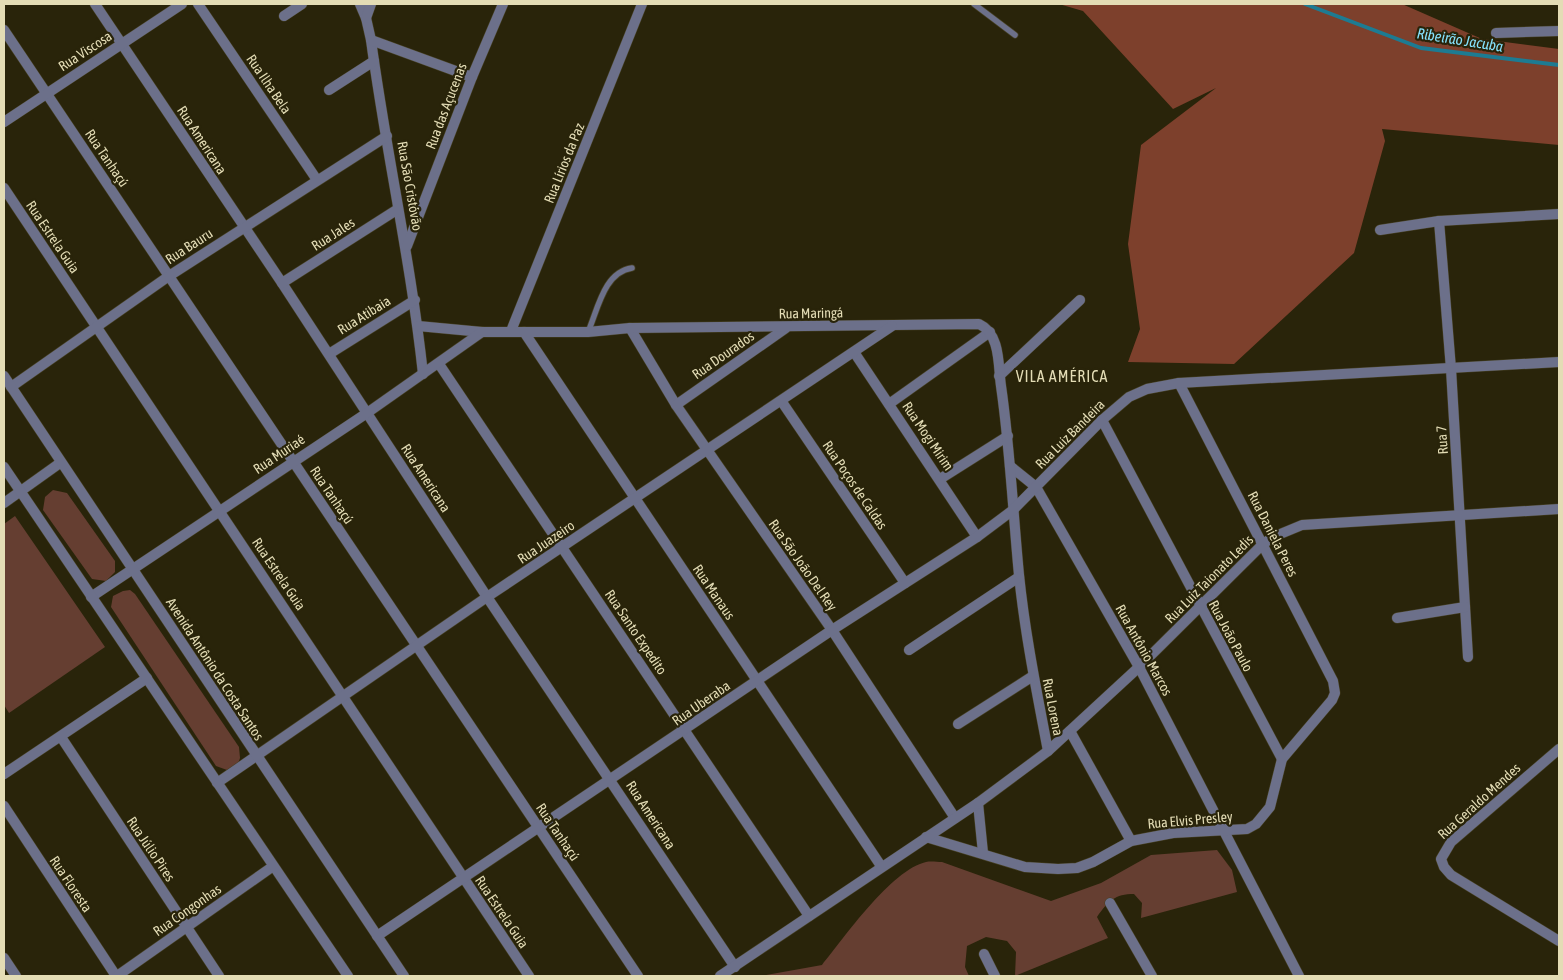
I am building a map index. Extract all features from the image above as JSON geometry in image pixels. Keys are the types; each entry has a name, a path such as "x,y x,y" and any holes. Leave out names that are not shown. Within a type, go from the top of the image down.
{"street":[{"name":"Rua Americana","path":"95,4 329,354 487,598 612,780 735,966"},
{"name":"Rua Viscosa","path":"4,122 182,4"},
{"name":"Rua Ilha Bela","path":"198,4 316,180"},
{"path":"284,16 302,4"},
{"name":"Rua São Cristóvão","path":"360,4 366,18 371,40 398,209 407,246 423,374"},
{"path":"366,18 371,4"},
{"name":"Rua das Açucenas","path":"407,246 472,76 503,4"},
{"name":"Rua Lírios da Paz","path":"511,332 642,4"},
{"name":"Rua Tanhaçú","path":"4,30 638,976"},
{"path":"1496,33 1559,31"},
{"path":"371,40 472,76"},
{"path":"329,90 374,61"},
{"name":"Rua Bauru","path":"11,387 169,276 387,136"},
{"name":"Rua Estrela Guia","path":"4,188 529,976"},
{"name":"Rua Jales","path":"282,283 398,209"},
{"path":"1380,230 1439,221 1559,214"},
{"name":"Rua 7","path":"1439,221 1451,369 1468,657"},
{"name":"Rua Atibaia","path":"329,354 415,300"},
{"path":"999,376 1080,300"},
{"name":"Rua Maringá","path":"630,328 786,328 980,324 990,332"},
{"path":"418,326 482,332 588,332 630,328"},
{"name":"Rua Juazeiro","path":"217,783 562,547 782,402 893,326"},
{"name":"Rua São João Del Rey","path":"630,328 676,405 707,452 832,630 955,818"},
{"name":"Rua Dourados","path":"676,405 786,328"},
{"name":"Rua Muriaé","path":"90,596 439,364 482,332"},
{"name":"Rua Manaus","path":"524,332 881,866"},
{"path":"889,404 990,332"},
{"name":"Rua Lorena","path":"720,976 955,818 1048,751 1033,676 1019,577 1008,436 995,340 990,332"},
{"name":"Rua Mogi Mirim","path":"854,352 977,536"},
{"path":"1179,383 1559,362"},
{"name":"Rua Santo Expedito","path":"439,364 810,916"},
{"name":"Avenida Antônio da Costa Santos","path":"4,376 60,463 404,976"},
{"name":"Rua Luiz Bandeira","path":"1036,487 1102,420 1136,393 1179,383"},
{"name":"Rua Daniela Peres","path":"1179,383 1333,681 1335,693 1332,700"},
{"name":"Rua Poços de Caldas","path":"782,402 905,583"},
{"name":"Rua João Paulo","path":"1102,420 1282,759"},
{"path":"940,479 1008,436"},
{"path":"4,503 60,463"},
{"path":"1010,466 1036,487"},
{"path":"4,467 272,867 348,976"},
{"name":"Rua Uberaba","path":"376,936 540,829 832,630 977,536 1013,510 1036,487"},
{"name":"Rua Antônio Marcos","path":"1036,487 1139,667 1221,829 1299,976"},
{"name":"Rua Luiz Taionato Ledis","path":"1048,751 1139,667 1263,544 1273,537 1302,525 1559,509"},
{"path":"909,650 1019,577"},
{"path":"1398,618 1465,607"},
{"path":"958,724 1033,676"},
{"path":"4,774 61,738 147,678"},
{"name":"Rua Elvis Presley","path":"926,836 1025,867 1058,869 1077,868 1131,841 1173,833 1247,829 1263,817 1275,795 1282,759 1332,700"},
{"path":"1070,731 1131,841"},
{"name":"Rua Júlio Pires","path":"61,738 219,976"},
{"name":"Rua Geraldo Mendes","path":"1559,749 1451,842 1441,859 1444,867 1451,874 1559,941"},
{"path":"978,802 983,853"},
{"name":"Rua Floresta","path":"4,806 117,976"},
{"name":"Rua Congonhas","path":"117,976 272,867"},
{"path":"1110,903 1152,976"},
{"path":"984,954 995,976"},
{"path":"4,958 16,976"}],"lane":[{"path":"974,4 1015,35"},
{"path":"588,332 609,281 618,272 632,268"}],"shaded area":[{"path":"1059,4 1402,4 1482,39 1559,49 1559,145 1382,129 1385,141 1354,253 1234,364 1128,362 1140,329 1128,244 1141,145 1216,88 1173,109 1083,11"},
{"path":"53,490 67,493 115,561 115,572 106,581 92,579 43,510 45,497"},
{"path":"15,516 105,647 9,713 4,705 4,524"},
{"path":"130,590 135,594 239,747 240,758 238,764 227,770 216,766 111,607 113,596"},
{"path":"1217,850 1232,870 1237,892 1141,918 1142,903 1134,894 1122,895 1112,900 1097,917 1108,938 1015,976 1016,952 1007,941 986,937 967,946 965,967 969,976 761,976 822,965 869,906 884,891 912,868 926,862 942,862 1051,901 1101,883 1151,855"}],"waterway":[{"name":"Ribeirão Jacuba","path":"1305,4 1421,48 1559,65"}],"district":[{"name":"VILA AMÉRICA","path":"1062,376"}]}
